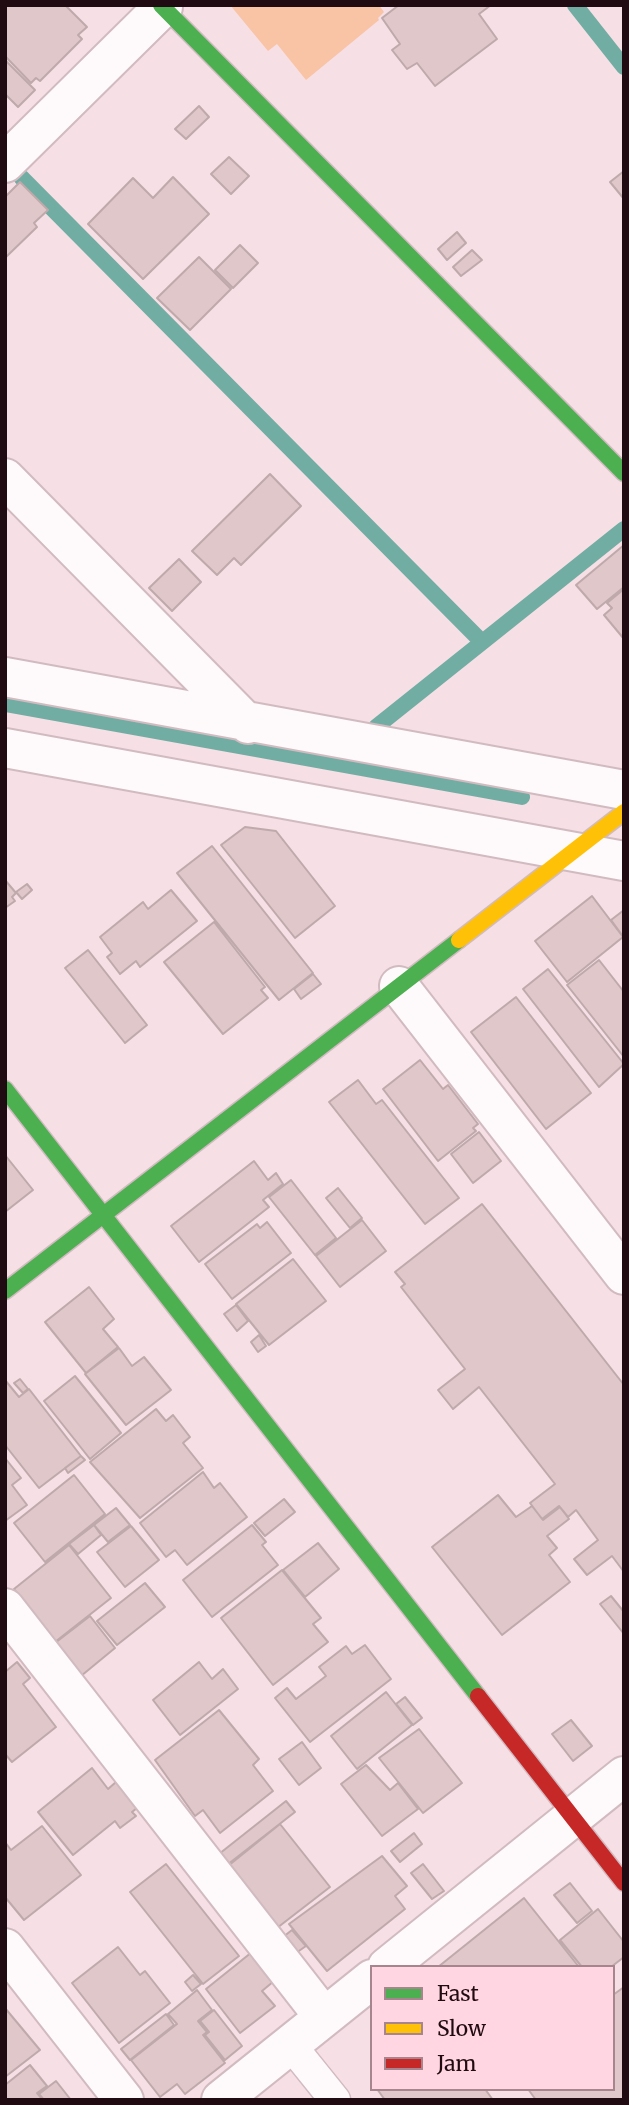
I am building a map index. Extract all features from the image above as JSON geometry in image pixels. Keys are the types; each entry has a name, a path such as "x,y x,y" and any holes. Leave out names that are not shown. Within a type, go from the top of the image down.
{"street":[{"path":"5,163 163,6 624,473"},
{"path":"5,478 248,724"},
{"path":"5,677 248,724 624,790"},
{"path":"5,748 624,861"},
{"path":"5,1291 624,812"},
{"path":"399,986 624,1275"},
{"path":"5,1088 624,1883"},
{"path":"5,1608 324,2017"},
{"path":"389,1965 624,1776"},
{"path":"5,1948 124,2100"},
{"path":"221,2100 370,1981"}],"lane":[{"path":"290,2044 335,2100"}],"shaded area":[{"path":"230,5 379,5 384,12 379,20 306,80 277,44 268,51"}],"building":[{"path":"5,5 65,5 87,27 78,35 82,39 40,81 36,78 31,83 5,56"},
{"path":"399,5 491,5 479,14 497,39 435,86 417,63 407,69 392,50 400,44 382,18"},
{"path":"5,60 35,90 18,107 5,94"},
{"path":"199,106 209,117 186,139 175,129"},
{"path":"229,157 249,176 231,194 211,174"},
{"path":"624,171 624,199 610,182"},
{"path":"173,177 209,214 143,279 88,224 133,178 153,198"},
{"path":"20,182 48,210 34,223 37,227 6,257 5,197"},
{"path":"457,232 466,243 447,260 438,249"},
{"path":"240,245 258,263 233,288 215,270"},
{"path":"472,250 482,260 461,276 453,267"},
{"path":"199,257 231,289 190,330 157,298"},
{"path":"270,474 301,506 241,565 234,558 217,575 192,551"},
{"path":"624,545 624,587 597,609 576,585"},
{"path":"179,559 201,582 172,611 149,588"},
{"path":"624,589 624,639 604,615 612,608 607,603"},
{"path":"245,827 276,831 335,906 295,938 221,845"},
{"path":"212,846 313,973 279,1000 177,873"},
{"path":"5,880 16,893 12,897 15,901 5,908"},
{"path":"27,884 32,890 22,899 16,892"},
{"path":"171,890 197,921 140,967 136,961 120,974 107,957 112,953 100,937 143,902 148,909"},
{"path":"592,896 623,937 567,982 535,941"},
{"path":"624,910 624,934 622,935 611,920"},
{"path":"214,922 265,987 261,990 268,998 223,1034 164,962"},
{"path":"88,950 147,1025 125,1043 65,968"},
{"path":"599,960 624,992 624,1057 567,985"},
{"path":"548,969 624,1064 599,1087 523,989"},
{"path":"313,974 321,984 301,999 294,989"},
{"path":"516,997 591,1093 546,1129 471,1032"},
{"path":"420,1060 443,1089 448,1085 478,1124 473,1128 476,1131 438,1161 383,1089"},
{"path":"358,1080 376,1104 382,1100 459,1198 425,1224 329,1102"},
{"path":"479,1132 501,1161 473,1183 451,1154"},
{"path":"5,1155 33,1190 5,1212"},
{"path":"254,1161 268,1180 276,1173 283,1184 263,1200 269,1207 199,1262 171,1226"},
{"path":"291,1180 336,1238 315,1255 269,1197"},
{"path":"338,1188 362,1218 350,1228 326,1198"},
{"path":"482,1204 624,1385 624,1572 612,1556 587,1575 574,1559 598,1540 576,1510 568,1517 559,1506 542,1519 530,1503 555,1484 479,1387 453,1409 438,1390 465,1369 401,1287 405,1284 395,1272"},
{"path":"362,1220 386,1251 340,1287 316,1256"},
{"path":"267,1222 291,1253 232,1299 205,1264 257,1224 260,1228"},
{"path":"293,1259 326,1301 269,1345 236,1304"},
{"path":"89,1287 114,1319 103,1329 118,1347 86,1373 45,1322"},
{"path":"236,1305 248,1321 237,1331 224,1314"},
{"path":"259,1335 266,1346 258,1352 251,1342"},
{"path":"119,1348 132,1366 144,1357 171,1390 126,1425 85,1374"},
{"path":"75,1376 121,1433 90,1459 44,1401"},
{"path":"20,1379 28,1389 23,1393 14,1383"},
{"path":"5,1380 19,1397 29,1389 81,1456 39,1488 5,1445"},
{"path":"156,1409 166,1421 173,1415 190,1437 183,1443 203,1468 140,1518 90,1462"},
{"path":"81,1456 85,1460 68,1473 65,1468"},
{"path":"5,1458 21,1478 12,1485 27,1505 5,1521"},
{"path":"203,1472 214,1488 220,1483 247,1517 187,1565 175,1550 166,1557 140,1523"},
{"path":"74,1475 105,1514 45,1562 14,1523"},
{"path":"498,1495 516,1517 532,1506 543,1520 560,1507 569,1519 547,1536 557,1548 549,1555 570,1582 502,1635 432,1547"},
{"path":"284,1499 295,1512 265,1536 254,1523"},
{"path":"116,1508 130,1525 108,1542 94,1525"},
{"path":"94,1525 101,1535 78,1554 69,1544"},
{"path":"252,1525 266,1542 262,1545 278,1565 212,1617 183,1580"},
{"path":"131,1526 159,1560 125,1587 97,1552"},
{"path":"318,1543 339,1569 305,1597 283,1570"},
{"path":"69,1545 111,1598 55,1642 14,1589"},
{"path":"282,1570 321,1618 313,1624 328,1642 273,1685 221,1618"},
{"path":"145,1583 165,1607 117,1645 97,1621"},
{"path":"611,1596 624,1612 624,1634 600,1604"},
{"path":"90,1616 115,1648 81,1676 55,1643"},
{"path":"365,1645 391,1679 310,1742 275,1698 287,1688 296,1699 326,1676 319,1667 346,1646 352,1654"},
{"path":"17,1662 30,1678 23,1684 56,1727 12,1762 5,1754 5,1672"},
{"path":"199,1662 212,1679 223,1669 238,1689 180,1735 153,1700"},
{"path":"386,1692 412,1725 357,1769 331,1736"},
{"path":"405,1697 422,1718 413,1725 396,1704"},
{"path":"219,1710 259,1759 253,1765 273,1791 220,1833 203,1810 195,1816 155,1760"},
{"path":"571,1720 592,1746 573,1761 552,1734"},
{"path":"419,1729 462,1783 423,1813 379,1758"},
{"path":"302,1742 321,1768 299,1785 279,1759"},
{"path":"366,1765 390,1790 398,1783 418,1809 382,1836 341,1784"},
{"path":"92,1768 108,1789 116,1782 137,1808 132,1812 136,1816 120,1828 115,1821 73,1855 38,1812"},
{"path":"286,1801 295,1812 227,1865 219,1854"},
{"path":"280,1824 330,1887 277,1928 228,1866"},
{"path":"42,1826 81,1875 24,1920 5,1897 5,1842 11,1850"},
{"path":"414,1833 422,1844 400,1862 391,1851"},
{"path":"382,1856 407,1886 395,1896 405,1909 327,1971 289,1924"},
{"path":"166,1864 239,1956 203,1984 130,1892"},
{"path":"423,1864 444,1891 432,1899 411,1873"},
{"path":"570,1883 592,1911 577,1923 554,1895"},
{"path":"524,1898 577,1965 440,1965"},
{"path":"598,1909 624,1942 624,1957 614,1965 580,1965 560,1940"},
{"path":"292,1930 306,1946 296,1953 283,1937"},
{"path":"118,1947 140,1975 145,1971 170,2003 119,2043 72,1983"},
{"path":"252,1952 274,1981 262,1991 275,2006 240,2033 206,1989"},
{"path":"193,1975 201,1984 192,1991 185,1982"},
{"path":"624,1987 624,2100 536,2100 529,2091 615,2091 615,1994"},
{"path":"197,1990 212,2010 198,2021 207,2032 203,2035 225,2063 185,2094 177,2084 160,2097 131,2060 177,2024 168,2014"},
{"path":"5,2008 40,2050 5,2077"},
{"path":"214,2010 242,2046 225,2060 205,2035 209,2032 200,2021"},
{"path":"166,2014 174,2025 130,2060 121,2049"},
{"path":"30,2065 47,2086 37,2093 43,2100 5,2100 5,2085"},
{"path":"56,2081 71,2100 44,2100 39,2094"},
{"path":"378,2091 486,2091 493,2100 385,2100"}],"waterway":[{"path":"575,5 624,67"},
{"path":"21,177 482,642"},
{"path":"376,727 624,529"},
{"path":"5,704 522,797"}],"traffic: fast":[{"path":"161,5 624,473"},
{"path":"5,1291 459,940"},
{"path":"5,1089 478,1696"}],"traffic: slow":[{"path":"459,940 624,812"}],"traffic: jam":[{"path":"478,1696 624,1883"}]}
